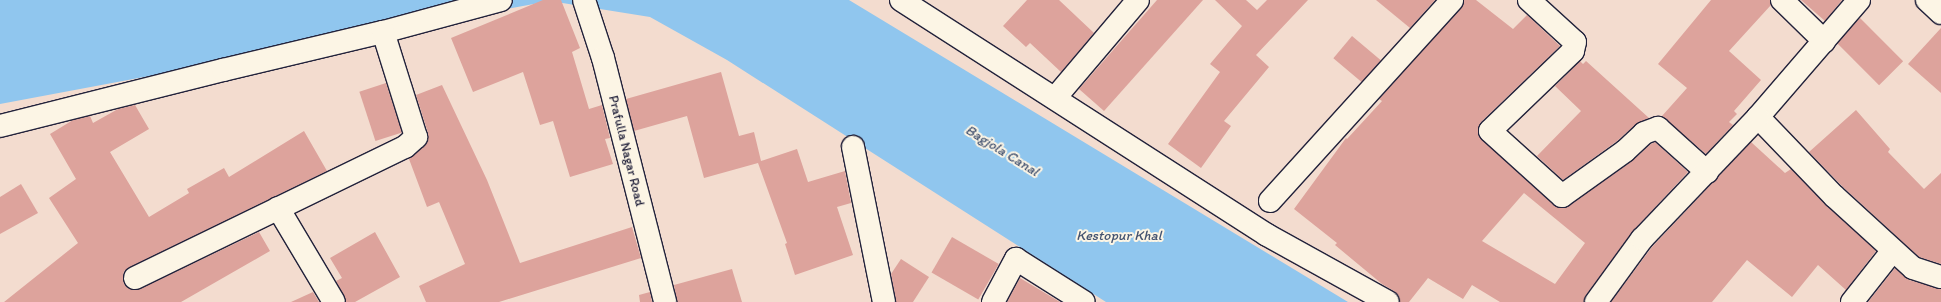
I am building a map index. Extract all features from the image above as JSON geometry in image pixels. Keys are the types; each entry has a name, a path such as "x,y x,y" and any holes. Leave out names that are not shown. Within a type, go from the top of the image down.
{"street":[{"path":"0,126 223,70 383,32 501,0"},
{"name":"Prafulla Nagar Road","path":"584,0 603,58 665,302"},
{"path":"901,0 1267,235 1388,302"},
{"path":"1054,98 1138,0"},
{"path":"1270,201 1452,0"},
{"path":"1529,0 1575,42 1573,51 1490,131 1562,196 1625,151 1644,133 1658,128 1707,172"},
{"path":"1782,0 1824,41"},
{"path":"1596,302 1642,238 1707,172 1758,117 1859,0"},
{"path":"1927,0 1941,13"},
{"path":"135,278 406,147 416,137 383,32"},
{"path":"1758,117 1834,196 1913,268 1941,277"},
{"path":"853,147 884,302"},
{"path":"278,208 334,302"},
{"path":"1852,302 1894,250"},
{"path":"993,302 1016,258 1084,302"}],"water":[{"name":"Kestopur Khal","path":"0,0 849,0 1348,302 1106,302 727,60 650,17 550,1 0,104"}],"building":[{"path":"543,0 561,0 580,48 572,52 589,109 602,105 610,138 605,139 613,164 570,177 553,121 540,125 523,72 473,92 451,38"},
{"path":"1027,0 1059,0 1094,33 1061,72 1030,43 1026,47 1003,26"},
{"path":"1157,0 1203,0 1104,111 1079,89"},
{"path":"1215,0 1246,0 1257,10 1267,0 1308,0 1256,55 1269,67 1224,121 1231,126 1201,168 1168,144 1220,72 1210,64 1242,26"},
{"path":"1376,0 1435,0 1410,28"},
{"path":"1464,0 1476,0 1513,29 1527,15 1560,46 1481,122 1478,128 1478,135 1482,140 1554,205 1564,208 1569,206 1632,161 1655,142 1688,172 1632,232 1586,295 1584,302 1500,302 1472,285 1463,299 1428,278 1409,302 1400,302 1399,296 1394,291 1382,284 1335,245 1337,243 1294,209 1346,138 1347,139 1382,101 1379,99 1461,8","holes":["1524,193 1585,243 1555,284 1482,241"]},
{"path":"1711,0 1770,0 1771,5 1729,51 1761,80 1734,111 1737,114 1729,122 1733,125 1706,154 1662,116 1687,88 1658,64"},
{"path":"1801,0 1842,0 1825,21"},
{"path":"1860,18 1903,61 1879,85 1836,42"},
{"path":"1941,28 1941,93 1908,64"},
{"path":"1352,36 1381,60 1362,83 1333,58"},
{"path":"1580,61 1583,64 1586,61 1649,118 1636,124 1617,141 1563,180 1537,156 1581,111 1555,86"},
{"path":"721,72 739,136 754,132 761,161 797,149 808,182 845,171 851,203 837,207 853,255 795,275 785,244 787,243 758,163 704,178 687,116 634,131 626,99"},
{"path":"386,83 402,132 375,141 359,92"},
{"path":"442,85 487,180 520,263 632,227 641,258 499,302 426,302 419,286 465,264 439,202 427,207 409,159 424,146 428,140 428,133 416,95"},
{"path":"135,105 149,129 110,152 149,217 189,193 187,189 224,168 229,177 304,131 327,171 124,271 124,284 128,288 134,290 140,289 259,232 270,251 181,302 4,302 78,243 49,198 76,179 50,134 73,120 90,116 93,123 118,109"},
{"path":"1856,110 1890,149 1888,152 1924,189 1941,173 1941,264 1919,257 1843,187 1809,152"},
{"path":"1751,142 1785,173 1791,169 1826,205 1876,251 1846,290 1818,265 1792,297 1747,260 1712,302 1611,302 1652,247"},
{"path":"21,184 38,213 0,234 0,197"},
{"path":"375,232 400,277 355,302 346,302 336,281 342,278 330,258"},
{"path":"952,237 999,264 978,300 932,273"},
{"path":"901,259 929,277 913,302 896,302 891,274"},
{"path":"1895,268 1909,280 1941,289 1941,302 1868,302"},
{"path":"732,269 742,302 677,302 674,285"},
{"path":"1020,278 1060,302 1007,302"},
{"path":"313,292 319,302 291,302"},
{"path":"650,292 652,302 640,302 639,295"}],"water label":[{"name":"Bagjola Canal","path":"1002,151"}]}
